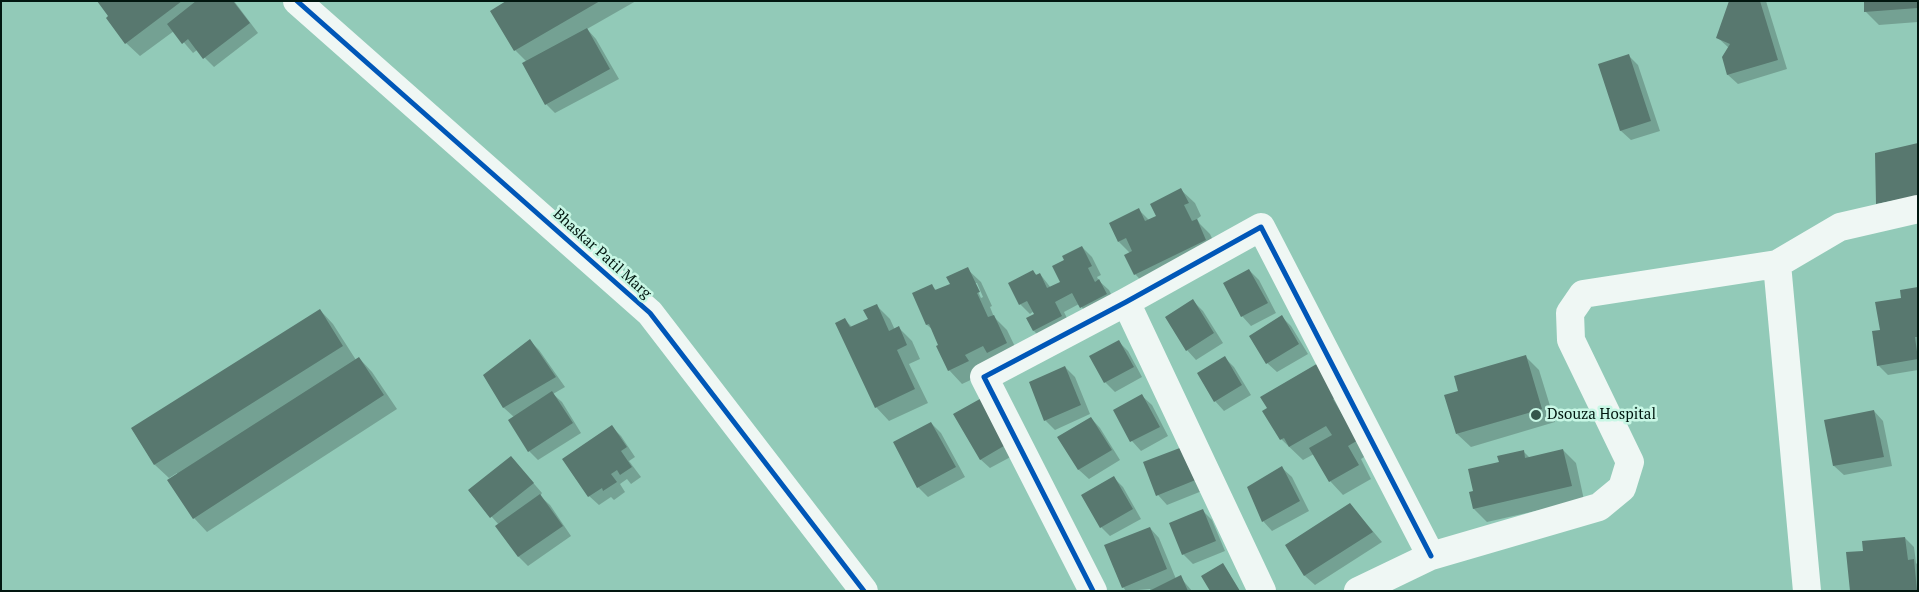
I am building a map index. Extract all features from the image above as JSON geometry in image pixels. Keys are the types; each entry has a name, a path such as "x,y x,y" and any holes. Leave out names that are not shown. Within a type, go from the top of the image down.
{"street":[{"name":"Bhaskar Patil Marg","path":"297,1 650,313 864,591"},
{"path":"1358,591 1431,556 1599,507 1622,488 1630,462 1571,340 1570,313 1584,294 1777,264 1840,227 1918,210"},
{"path":"1093,591 984,377 1126,302 1261,227 1431,556"},
{"path":"1777,264 1807,591"},
{"path":"1126,302 1262,591"}],"building":[{"path":"97,1 182,1 125,44 106,18 108,16"},
{"path":"196,1 233,1 250,23 203,59 188,39 182,44 167,24"},
{"path":"506,1 600,1 514,51 490,11"},
{"path":"1729,1 1760,1 1778,60 1727,75 1722,57 1730,44 1716,38"},
{"path":"1864,1 1918,1 1918,8 1864,12"},
{"path":"587,28 610,69 545,105 522,63"},
{"path":"1629,54 1651,121 1620,131 1598,64"},
{"path":"1918,143 1918,196 1876,204 1875,153"},
{"path":"1181,188 1189,203 1184,205 1192,221 1197,219 1206,240 1134,275 1124,255 1132,251 1126,238 1118,242 1109,223 1139,208 1145,221 1156,216 1150,204"},
{"path":"1082,246 1092,266 1088,268 1095,282 1099,279 1107,294 1080,308 1072,293 1055,302 1062,316 1033,331 1026,318 1034,314 1027,301 1019,305 1008,283 1033,270 1036,275 1040,273 1047,288 1060,282 1052,266 1064,260 1062,256"},
{"path":"968,267 980,292 977,293 988,317 994,315 1007,343 987,353 983,346 965,355 969,361 948,371 936,346 938,345 929,324 926,325 912,293 932,284 935,290 950,284 946,277"},
{"path":"1249,269 1268,303 1241,317 1223,283"},
{"path":"1918,287 1918,337 1915,337 1918,359 1877,366 1872,331 1880,330 1875,302 1901,298 1900,290"},
{"path":"1193,299 1214,333 1186,351 1165,317"},
{"path":"877,304 889,331 899,326 907,345 897,350 915,389 875,408 835,323 845,318 850,327 868,319 863,310"},
{"path":"320,309 343,346 154,465 131,428"},
{"path":"1282,315 1299,344 1266,364 1249,336"},
{"path":"530,339 556,377 503,408 483,375"},
{"path":"1119,340 1134,367 1104,383 1089,356"},
{"path":"1526,355 1542,409 1456,434 1444,395 1458,391 1454,376"},
{"path":"1225,356 1242,385 1214,402 1197,373"},
{"path":"359,357 384,395 193,519 167,480"},
{"path":"1320,362 1339,395 1333,399 1346,421 1360,439 1348,446 1359,465 1329,482 1309,448 1332,435 1326,426 1289,447 1284,438 1280,440 1262,411 1267,408 1260,397"},
{"path":"1065,366 1081,405 1044,421 1029,382"},
{"path":"552,391 573,423 528,452 508,420"},
{"path":"1142,394 1160,427 1130,442 1113,410"},
{"path":"987,395 1009,443 980,460 953,414"},
{"path":"1874,410 1884,457 1833,466 1824,420"},
{"path":"1091,417 1112,450 1078,470 1057,437"},
{"path":"931,422 956,467 917,488 893,442"},
{"path":"612,425 627,447 621,451 632,467 620,475 617,470 611,474 617,482 603,491 602,488 588,497 562,459"},
{"path":"1185,446 1198,479 1156,496 1143,462"},
{"path":"1563,449 1572,486 1473,509 1469,492 1473,491 1468,469 1499,462 1497,456 1524,450 1525,458"},
{"path":"511,456 534,483 490,518 468,490"},
{"path":"1282,466 1300,501 1262,522 1247,487"},
{"path":"1114,476 1133,509 1100,528 1081,495"},
{"path":"540,494 563,526 518,557 495,526"},
{"path":"1350,503 1373,532 1304,576 1285,545"},
{"path":"1203,509 1216,541 1182,555 1169,523"},
{"path":"1150,527 1167,569 1122,588 1104,545"},
{"path":"1905,537 1908,560 1914,559 1917,591 1850,591 1846,552 1863,551 1862,541"},
{"path":"1223,563 1240,591 1210,591 1201,576"},
{"path":"1181,575 1188,591 1149,591"}],"cycle path":[{"path":"297,1 650,313 864,591"},
{"path":"1093,591 984,377 1126,302 1261,227 1431,556"}],"place":[{"name":"Dsouza Hospital","path":"1536,415"}]}
